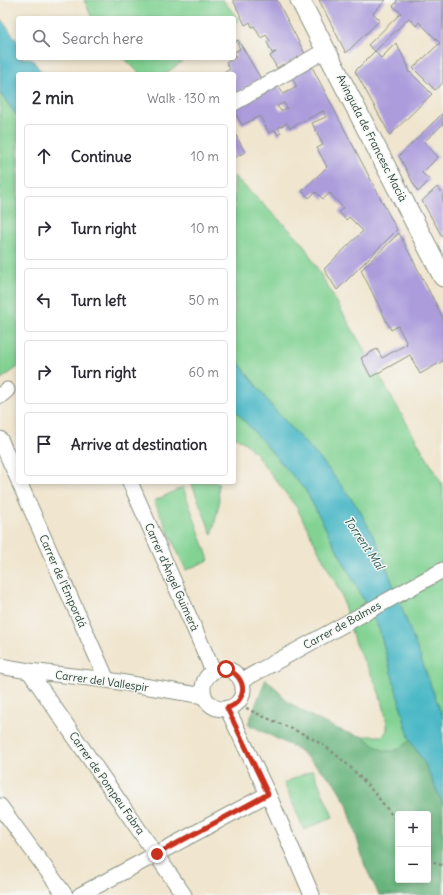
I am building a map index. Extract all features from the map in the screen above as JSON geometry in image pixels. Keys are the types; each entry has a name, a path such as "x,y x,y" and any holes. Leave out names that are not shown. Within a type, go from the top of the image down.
{"street":[{"name":"Avinguda de Francesc Macià","path":"302,1 443,277"},
{"path":"236,102 326,50"},
{"name":"Carrer de l'Empordá","path":"0,439 16,474"},
{"name":"Carrer de l'Empordá","path":"20,484 107,680"},
{"name":"Carrer d'Àngel Guimerà","path":"131,484 213,672"},
{"name":"Carrer de Balmes","path":"246,678 443,570"},
{"name":"Carrer del Vallespir","path":"0,666 107,680 204,696"},
{"path":"226,669 246,678 242,692 232,705 222,708 211,705 204,696 203,690 205,680 213,672 226,669"},
{"name":"Carrer de Pompeu Fabra","path":"30,671 184,895"},
{"path":"232,705 268,794 312,895"},
{"path":"80,895 268,794"},
{"path":"0,806 65,895"}],"path":[{"path":"232,705 253,712 320,744 339,757 372,790 395,819"},
{"path":"431,860 443,866"}],"green space":[{"path":"84,0 223,0 236,16 91,16"},
{"path":"126,60 184,60 168,72 138,72"},
{"path":"0,93 16,114 16,368 0,380"},
{"path":"236,178 302,242 443,486 443,718 383,559 359,509 322,461 273,408 236,359"},
{"path":"236,411 306,491 379,629 410,740 397,750 386,751 381,749 363,736 382,736 387,731 387,724 384,708 376,684 355,644 341,594 297,508 255,453 244,442 236,437"},
{"path":"192,484 218,484 219,504 212,535"},
{"path":"183,487 209,560 186,570 154,501"},
{"path":"266,679 285,699 300,710 345,732 363,736 381,749 386,751 397,750 410,740 425,764 443,804 443,895 379,895 365,866 347,804 334,782 299,750 248,724"},
{"path":"313,770 333,817 304,830 284,783"}],"water":[{"path":"0,18 16,39 16,60 32,60 42,72 16,72 16,114 0,93"},
{"name":"Torrent Mal","path":"236,359 273,408 322,461 344,489 359,509 379,547 443,718 443,804 425,764 410,740 379,629 306,491 236,411"}],"building":[{"path":"233,0 277,0 305,54 284,66 283,64 277,68 270,56 276,52 272,53 267,42 270,41 266,35 261,38 250,22 245,25"},
{"path":"319,0 386,0 373,13 380,20 346,53"},
{"path":"396,0 443,0 443,83 435,90 413,68 440,43 419,22 416,26 409,18 375,51 368,45 401,13 393,6 397,2"},
{"path":"238,40 261,79 236,94 236,72 225,72 230,69 226,63 231,60 236,60 236,51 240,49 236,41"},
{"path":"396,43 408,66 409,73 410,72 432,94 390,135 355,71 375,51 381,58"},
{"path":"311,65 397,230 337,290 324,269 363,231 349,217 346,220 339,212 343,208 330,193 323,199 316,192 309,198 302,191 327,167 317,148 323,145 312,123 326,117 323,111 290,128 287,123 278,128 281,133 278,135 275,130 269,133 260,116 242,125 236,114 236,108 278,84 283,94 297,87 291,76","holes":["284,103 287,108 281,111 277,106"]},
{"path":"443,113 443,124 424,142 438,157 422,173 430,180 418,192 399,156"},
{"path":"236,136 245,152 236,157"},
{"path":"437,187 443,194 443,238 422,201"},
{"path":"399,233 443,318 443,361 420,374 410,355 371,377 361,358 377,349 382,358 407,344 398,326 391,330 361,270"}],"route":[{"path":"157,854 268,794 227,708 233,706 240,698 243,686 237,675 226,669"}]}
